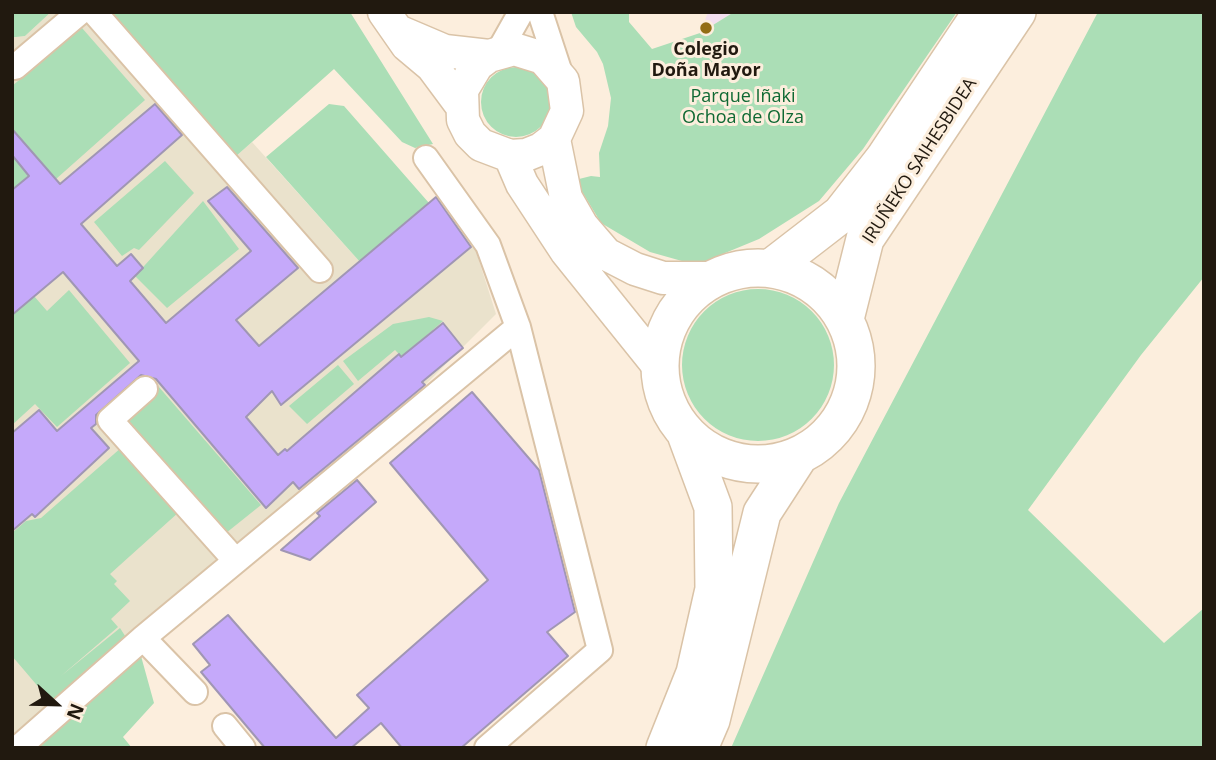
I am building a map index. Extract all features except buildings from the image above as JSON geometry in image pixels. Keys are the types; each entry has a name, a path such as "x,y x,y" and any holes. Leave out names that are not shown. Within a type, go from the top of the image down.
{"highway":[{"name":"IRUÑEKO SAIHESBIDEA","path":"771,268 841,214 884,159 982,12"},
{"name":"IRUÑEKO SAIHESBIDEA","path":"845,319 865,239 1017,12"},
{"path":"665,748 695,673 714,589 713,507 686,434 672,414 663,392 660,368 663,341 674,315 691,294 714,278 742,269 771,268 809,283 826,294 845,319 855,349 856,382 845,412 825,438 799,456 769,464 739,463 710,453 686,434"},
{"path":"699,748 711,720 762,513 799,456"}],"main road":[{"path":"391,22 445,51 494,54 530,51 543,58 563,80 567,111 554,139 541,149 510,156 494,153 476,140 463,120 461,105 468,76 494,54"},
{"path":"391,22 407,44 432,65 461,105"},
{"path":"554,139 566,198 582,226 606,254 635,269 663,278 714,278"},
{"path":"510,156 522,184 566,251 660,368"}],"street":[{"path":"13,67 80,12"},
{"path":"94,12 320,270"},
{"path":"494,54 522,12"},
{"path":"540,12 563,80"},
{"path":"426,158 488,245 518,327 600,650 486,748"},
{"path":"18,748 235,560 518,327"},
{"path":"145,389 110,420 235,560"},
{"path":"143,638 195,692"},
{"path":"225,726 243,748"}],"shaded area":[{"path":"51,12 103,12 234,158 252,142 360,262 436,197 474,245 496,314 425,385 12,741 12,37 25,36"},
{"name":"Colegio Doña Mayor","path":"708,12 734,12 700,33"}],"green space":[{"path":"12,12 51,12 25,36 12,37"},
{"path":"103,12 350,12 433,144 415,148 402,142 334,69 234,158"},
{"name":"Parque Iñaki Ochoa de Olza","path":"571,12 629,12 629,22 652,49 700,33 734,12 957,12 863,149 819,201 759,239 696,265 650,252 601,223 575,180 600,177 599,153 608,126 611,98 603,64 597,52 576,27"},
{"path":"1098,12 1204,12 1204,277 1141,355 1028,510 1164,643 1204,608 1204,748 731,748 839,503"},
{"path":"82,28 145,100 56,179 12,129 12,86"},
{"path":"523,67 536,73 545,82 549,88 549,116 541,127 530,135 509,137 491,127 483,116 481,95 491,77 502,69"},
{"path":"329,104 344,106 429,203 360,262 266,157"},
{"path":"12,155 29,176 12,190"},
{"path":"165,161 194,193 139,250 134,248 122,256 94,222"},
{"path":"203,201 239,249 167,308 135,276"},
{"path":"758,289 787,295 812,311 828,336 834,365 828,394 812,419 787,435 758,441 729,435 704,419 688,394 682,365 688,336 704,311 729,295"},
{"path":"69,290 130,363 57,427 35,404 12,425 12,315 34,296 47,311"},
{"path":"429,317 443,321 402,357 395,350 358,381 343,361 393,324"},
{"path":"338,365 354,384 307,424 289,406"},
{"path":"158,386 261,505 226,533 121,417"},
{"path":"122,447 179,512 110,574 117,581 114,584 130,601 111,619 118,627 61,676 120,628 127,639 50,707 45,701 47,697 12,656 12,533 26,521 41,518"},
{"path":"141,656 154,703 123,737 132,748 33,748"}],"place":[{"name":"Colegio Doña Mayor","path":"706,28"}]}
